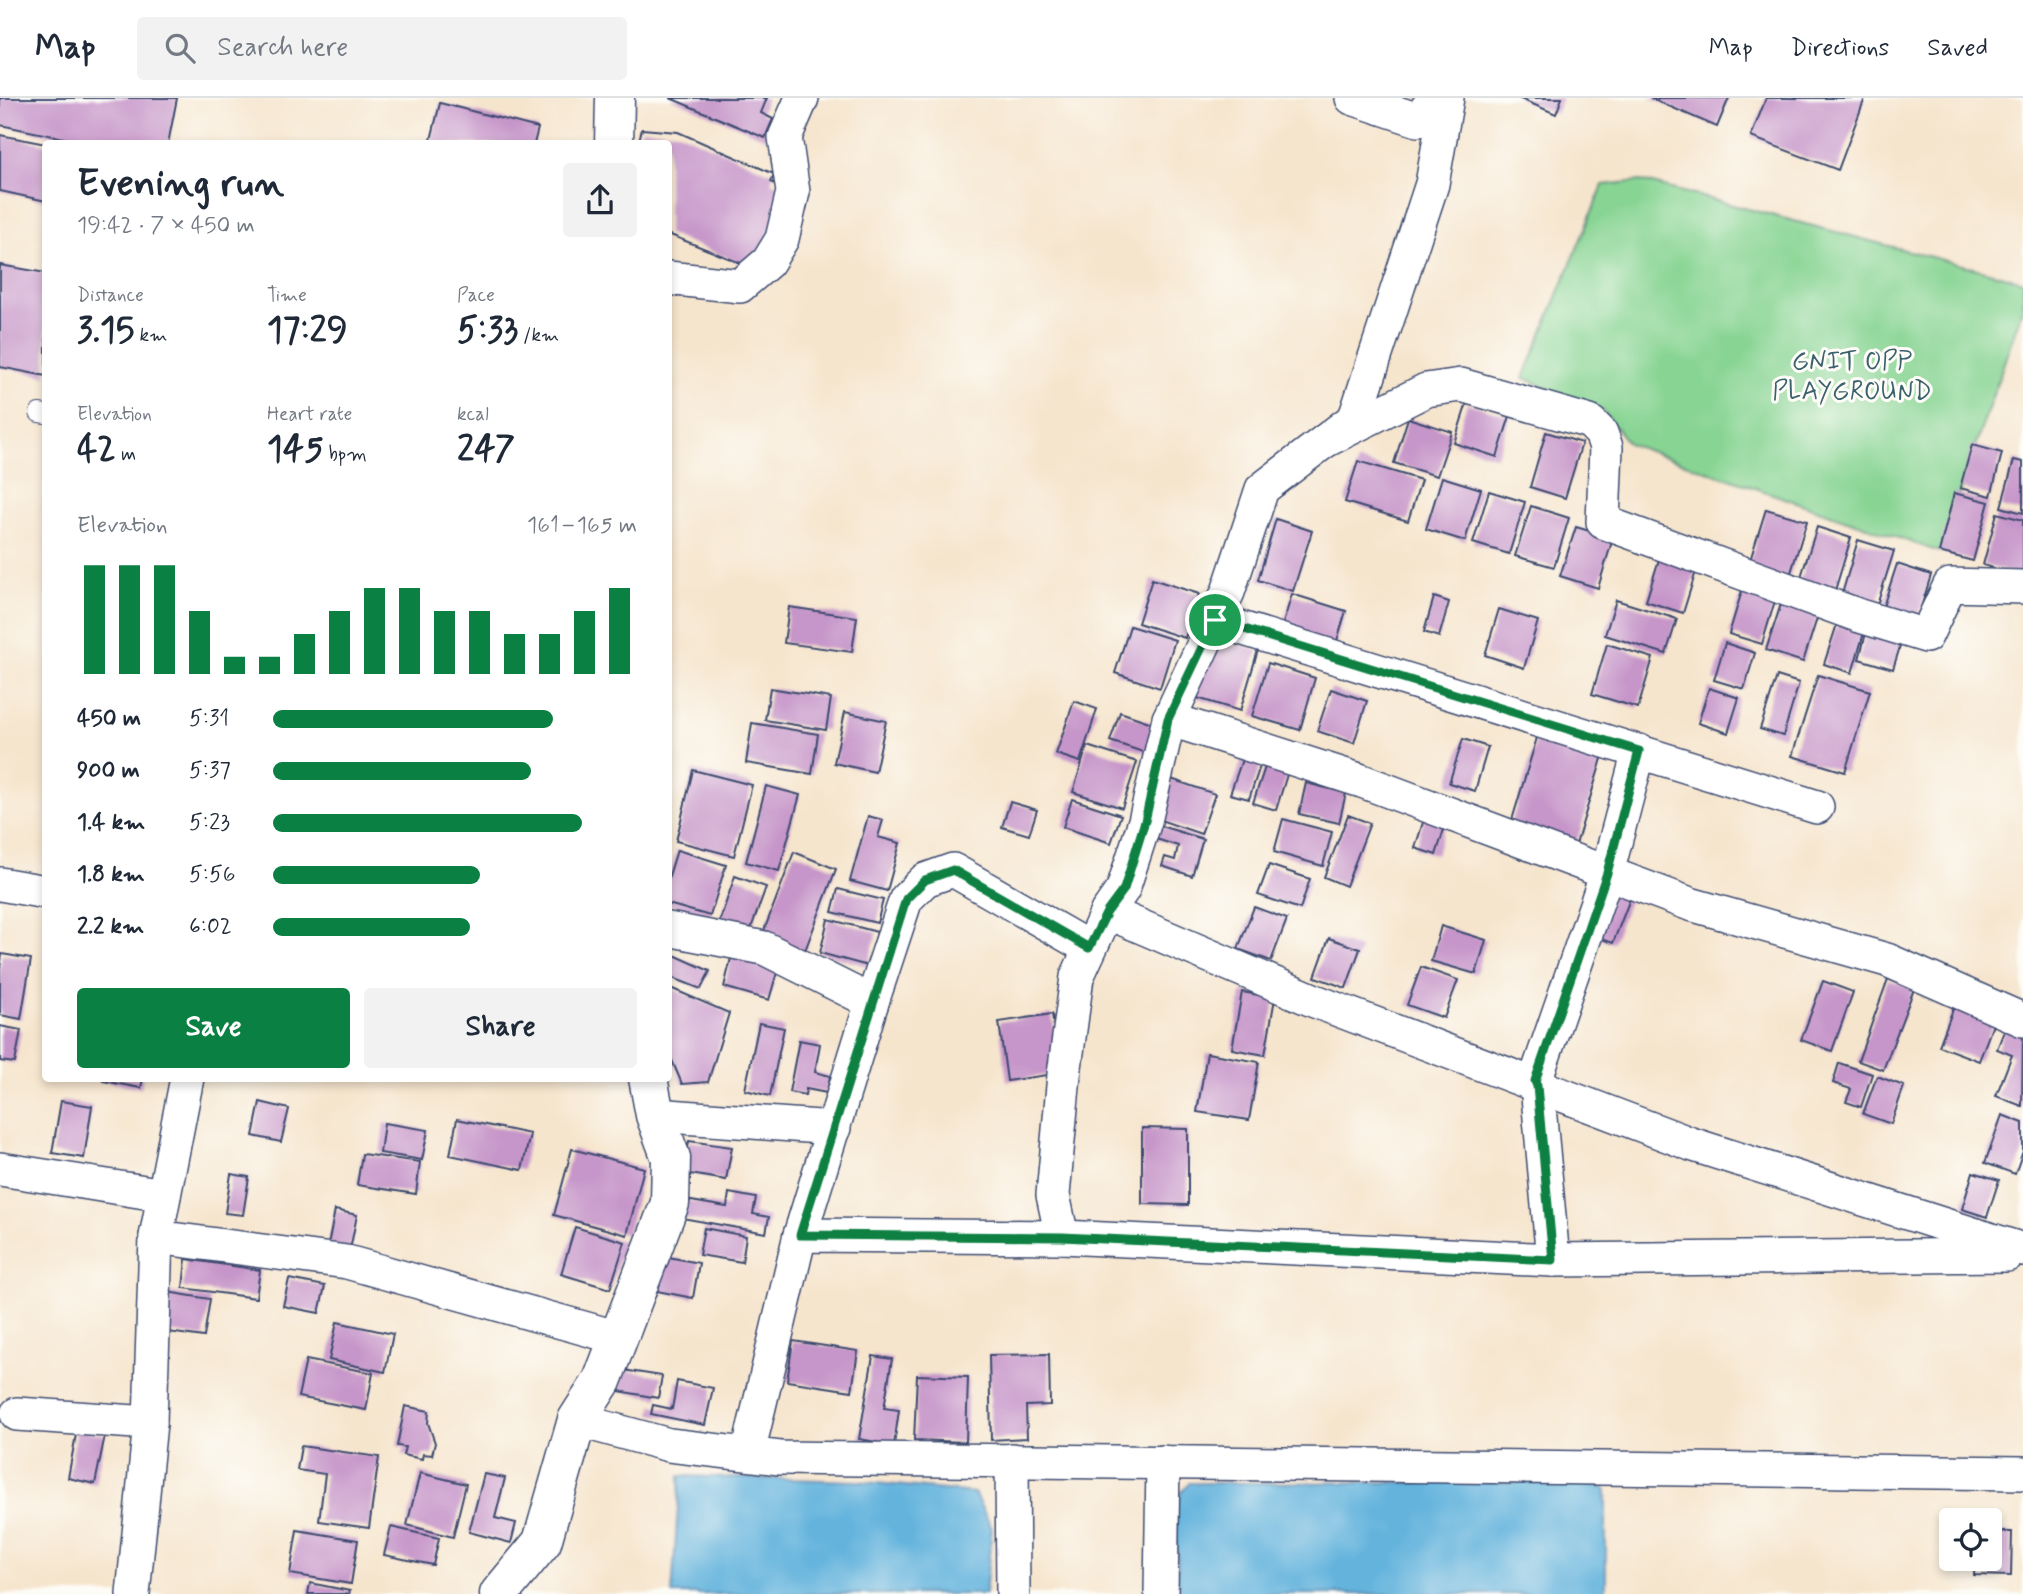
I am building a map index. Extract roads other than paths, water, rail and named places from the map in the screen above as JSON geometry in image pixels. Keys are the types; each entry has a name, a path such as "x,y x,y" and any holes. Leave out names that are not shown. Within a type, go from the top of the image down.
{"street":[{"path":"614,140 615,98"},
{"path":"672,278 740,286 768,262 782,239 793,192 785,136 802,98"},
{"path":"1352,98 1418,120 1435,98"},
{"path":"1062,1237 1053,1195 1064,1075 1077,977 1107,912 1124,889 1145,821 1168,719 1228,592 1262,489 1355,418 1432,184 1447,98"},
{"path":"1325,441 1426,390 1461,385 1590,422 1601,433 1606,447 1603,522 1838,608 1926,636 1950,584 2023,587"},
{"path":"1215,620 1817,807"},
{"path":"1168,719 1362,781 1690,904 1887,960 2023,1020"},
{"path":"1553,1260 1535,1081 1607,873 1639,751"},
{"path":"748,1453 800,1235 906,899 925,880 953,870 1089,948"},
{"path":"0,884 42,891"},
{"path":"1107,912 1315,1001 1691,1144 2023,1253"},
{"path":"672,930 764,948 872,1002"},
{"path":"133,1594 150,1423 156,1237 186,1082"},
{"path":"499,1594 541,1542 577,1420 602,1381 670,1203 671,1158 655,1115 649,1082"},
{"path":"655,1115 834,1128"},
{"path":"0,1169 164,1195"},
{"path":"800,1235 1062,1237 1553,1260 2023,1253"},
{"path":"156,1237 347,1262 619,1338"},
{"path":"18,1414 150,1423"},
{"path":"577,1420 669,1445 779,1458 2023,1476"},
{"path":"1012,1460 1013,1594"},
{"path":"1161,1594 1163,1462"}],"water":[{"path":"680,1476 857,1481 974,1493 992,1528 985,1594 672,1594"},
{"path":"1585,1482 1606,1489 1606,1594 1178,1594 1176,1499 1189,1483"}],"park label":[{"name":"GNIT OPP PLAYGROUND","path":"1852,377"}]}
